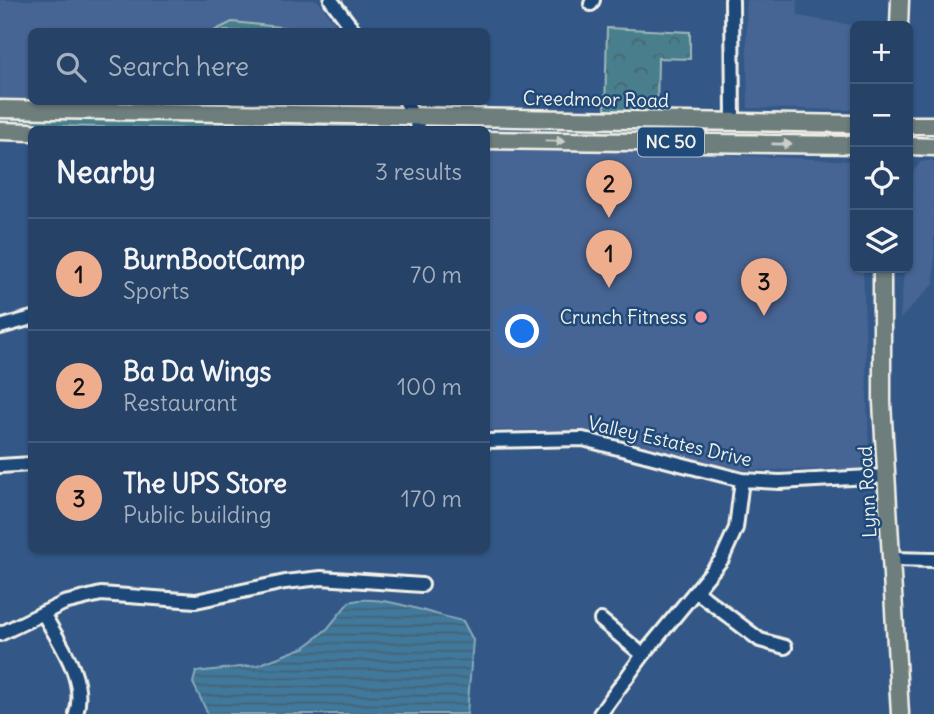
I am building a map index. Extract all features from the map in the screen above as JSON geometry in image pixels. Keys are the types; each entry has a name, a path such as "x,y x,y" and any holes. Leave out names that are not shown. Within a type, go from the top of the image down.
{"main road":[{"path":"899,21 900,0"},
{"name":"Creedmoor Road","path":"0,109 418,124 850,124"},
{"path":"913,125 934,125"},
{"path":"0,131 28,132"},
{"name":"NC 50","path":"490,140 850,145"},
{"path":"913,146 934,147"},
{"name":"Lynn Road","path":"882,273 882,377 900,714"}],"street":[{"path":"331,0 352,28"},
{"path":"732,0 733,122"},
{"path":"408,105 418,124"},
{"path":"0,327 28,319"},
{"name":"Valley Estates Drive","path":"490,441 583,439 742,481 780,482 887,476"},
{"path":"0,454 0,466 28,464"},
{"path":"600,714 731,544 742,481"},
{"path":"892,559 934,560"},
{"path":"0,634 81,597 101,594 196,601 285,582 321,578 422,585"},
{"path":"696,592 760,639 785,647"},
{"path":"43,613 76,678 79,699 76,714"},
{"path":"601,620 643,655"}],"shaded area":[{"path":"0,0 317,0 339,28 28,28 28,101 0,100"},
{"path":"746,0 797,0 798,16 850,25 850,110 748,108"},
{"path":"217,105 375,105 374,108"},
{"path":"490,149 694,153 850,161 850,273 863,273 869,457 866,466 855,469 740,470 687,459 622,437 588,430 490,430"},
{"path":"934,160 934,283 900,319 904,273 913,273 913,171 921,162"},
{"path":"386,601 463,621 473,640 467,714 208,714 193,683 196,672 258,665 305,647 328,628 349,602"}],"green space":[{"path":"232,22 290,28 220,28"},
{"path":"607,28 690,32 690,59 658,58 657,112 605,112"},
{"path":"0,116 361,123 360,126 0,125"},
{"path":"620,127 708,128 708,132 637,136 490,134 490,131 579,132"}],"place":[{"name":"Ba Da Wings","path":"609,218"},
{"name":"BurnBootCamp","path":"609,288"},
{"name":"The UPS Store","path":"764,316"},
{"name":"Crunch Fitness","path":"701,317"}]}
